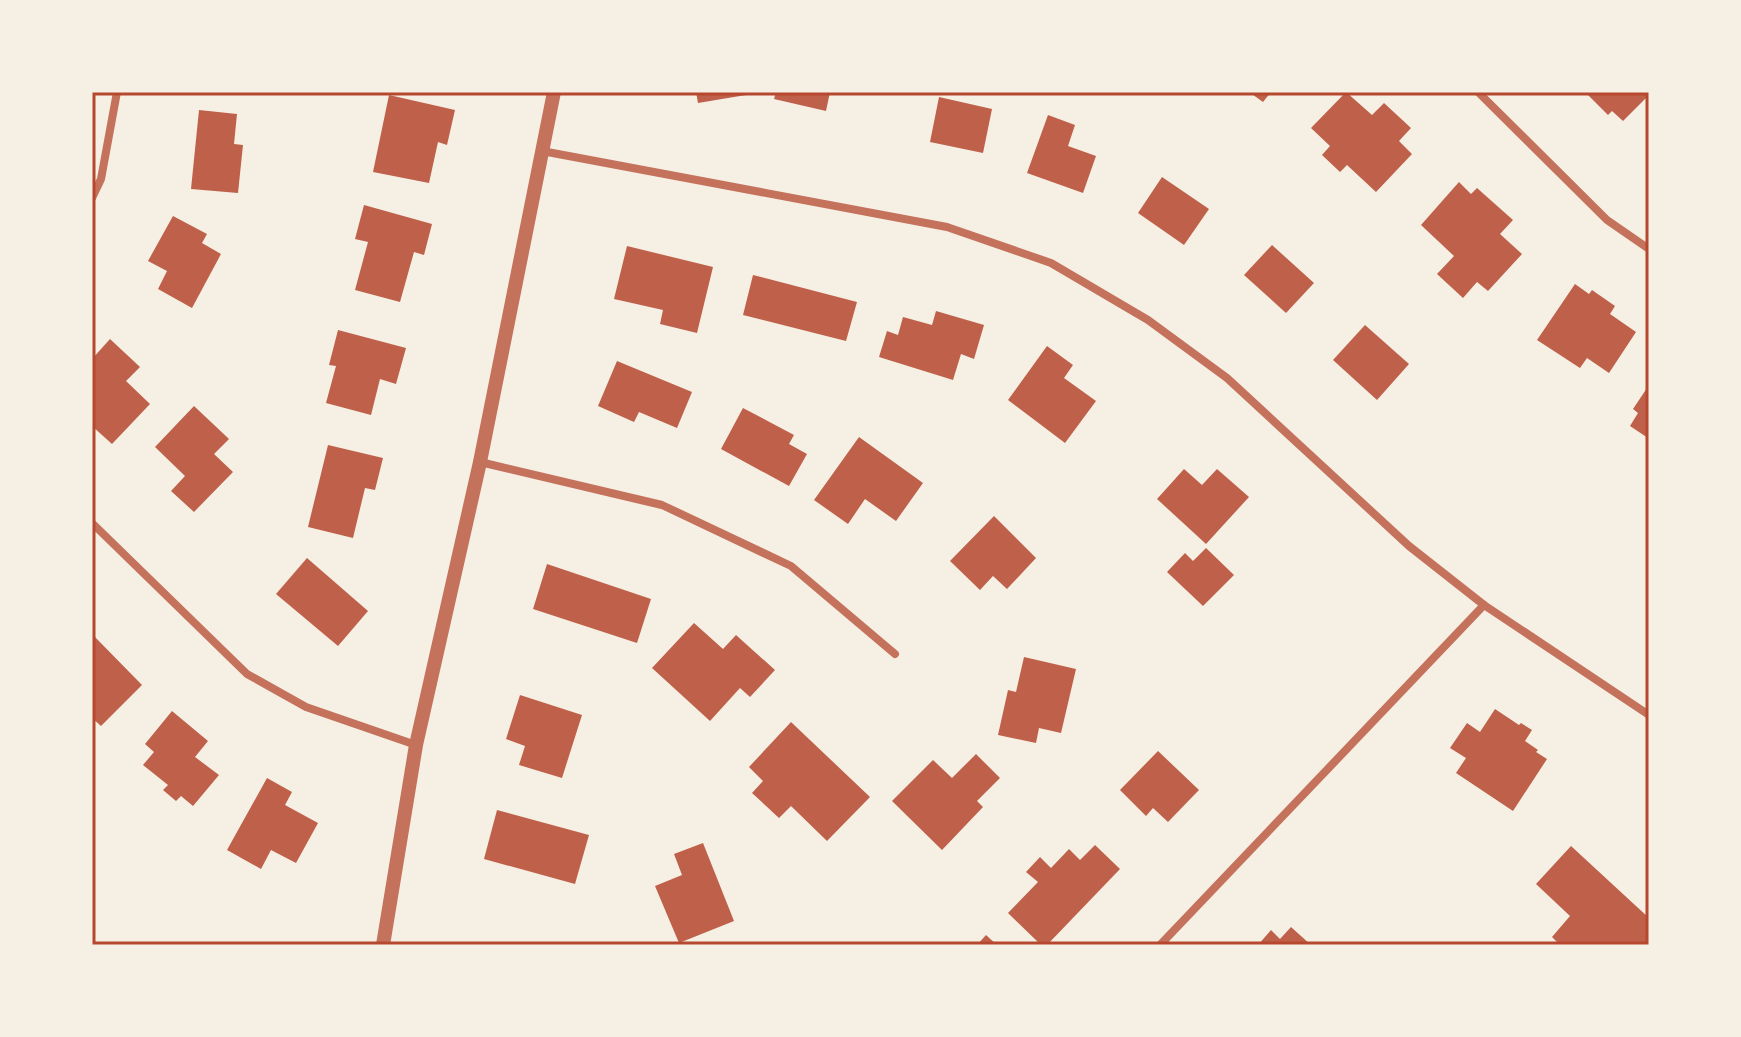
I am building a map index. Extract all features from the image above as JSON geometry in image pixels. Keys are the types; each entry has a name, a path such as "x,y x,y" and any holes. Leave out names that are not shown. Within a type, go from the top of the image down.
{"street":[{"path":"92,198 101,179 117,92"},
{"path":"383,945 416,745 480,462 554,92"},
{"path":"1478,92 1607,220 1649,249"},
{"path":"542,151 947,227 1051,263 1148,320 1227,378 1409,546 1484,605 1649,715"},
{"path":"480,462 662,505 791,566 895,654"},
{"path":"92,523 247,674 306,707 416,745"},
{"path":"1160,945 1484,605"}],"building":[{"path":"696,92 745,92 746,95 698,103"},
{"path":"776,92 830,92 826,111 774,99"},
{"path":"1249,92 1271,92 1263,102"},
{"path":"1346,92 1372,115 1384,103 1411,128 1399,141 1412,154 1376,192 1347,165 1340,172 1322,155 1330,146 1311,128"},
{"path":"1585,92 1649,92 1649,95 1623,121 1612,111 1608,115"},
{"path":"389,95 455,110 447,145 438,142 429,183 373,172"},
{"path":"939,97 992,109 983,153 930,142"},
{"path":"199,110 237,114 234,144 243,145 238,193 191,189"},
{"path":"1048,115 1075,125 1068,146 1096,156 1083,193 1027,173"},
{"path":"1162,177 1209,209 1184,245 1138,213"},
{"path":"1459,182 1471,194 1477,188 1513,220 1500,234 1522,254 1488,291 1477,282 1463,298 1437,274 1454,256 1421,225"},
{"path":"364,205 432,224 424,255 414,252 400,302 355,290 368,242 355,239"},
{"path":"173,216 207,234 202,243 221,254 192,308 158,289 167,271 148,261"},
{"path":"1272,245 1314,283 1286,313 1244,275"},
{"path":"627,246 713,267 697,333 660,324 663,310 614,299"},
{"path":"753,275 857,302 846,341 743,315"},
{"path":"1575,284 1589,294 1592,290 1615,306 1610,314 1636,332 1609,373 1587,358 1580,368 1537,340"},
{"path":"936,311 984,325 974,359 961,354 953,380 879,357 887,331 898,335 903,317 932,325"},
{"path":"1365,325 1409,364 1377,400 1333,360"},
{"path":"338,330 406,348 396,384 380,379 371,415 326,403 336,366 329,365"},
{"path":"110,339 140,367 126,381 150,404 112,444 92,426 92,359"},
{"path":"1047,346 1073,365 1064,378 1096,401 1065,443 1008,400"},
{"path":"617,361 692,392 677,428 639,412 634,422 598,406"},
{"path":"1649,385 1648,438 1630,426 1638,413 1633,409"},
{"path":"194,406 229,439 214,454 233,472 194,512 171,491 185,476 155,447"},
{"path":"743,408 794,435 789,444 807,454 789,486 721,449"},
{"path":"859,437 923,483 896,521 865,499 848,524 814,500"},
{"path":"328,445 383,458 375,490 365,488 353,538 308,527"},
{"path":"1184,469 1202,485 1217,469 1249,497 1206,544 1157,499"},
{"path":"994,516 1036,558 1007,589 993,576 980,590 950,561"},
{"path":"1206,548 1234,575 1203,606 1167,572 1185,553 1193,561"},
{"path":"307,558 368,611 338,646 276,594"},
{"path":"547,564 651,599 637,643 533,609"},
{"path":"694,623 723,649 736,635 775,670 750,697 740,688 710,721 652,668"},
{"path":"92,634 142,685 101,726 92,718"},
{"path":"1024,657 1076,669 1061,733 1039,728 1036,743 998,735 1008,690 1016,692"},
{"path":"520,695 582,715 562,778 519,765 525,746 506,739"},
{"path":"1495,709 1532,730 1525,741 1547,759 1513,811 1456,773 1466,758 1450,748 1467,723 1480,732"},
{"path":"172,711 208,741 195,757 219,775 193,806 181,796 176,801 163,790 168,785 143,765 154,752 145,744"},
{"path":"791,722 870,797 827,841 791,806 779,818 752,793 763,781 749,767"},
{"path":"1158,751 1199,790 1168,822 1153,808 1146,816 1120,790"},
{"path":"976,754 1000,778 977,801 983,807 942,850 892,801 933,760 952,778"},
{"path":"267,778 292,792 285,805 318,823 296,863 271,850 261,869 227,850"},
{"path":"497,810 589,835 575,884 484,859"},
{"path":"703,843 734,921 679,943 655,886 682,875 674,854"},
{"path":"1095,845 1120,869 1047,945 1041,945 1008,913 1038,882 1026,872 1040,857 1051,868 1069,849 1080,860"},
{"path":"1571,846 1649,918 1649,945 1560,945 1552,937 1570,916 1536,884"},
{"path":"1291,927 1311,945 1258,945 1271,930 1280,939"},
{"path":"986,935 997,945 977,945"}]}
